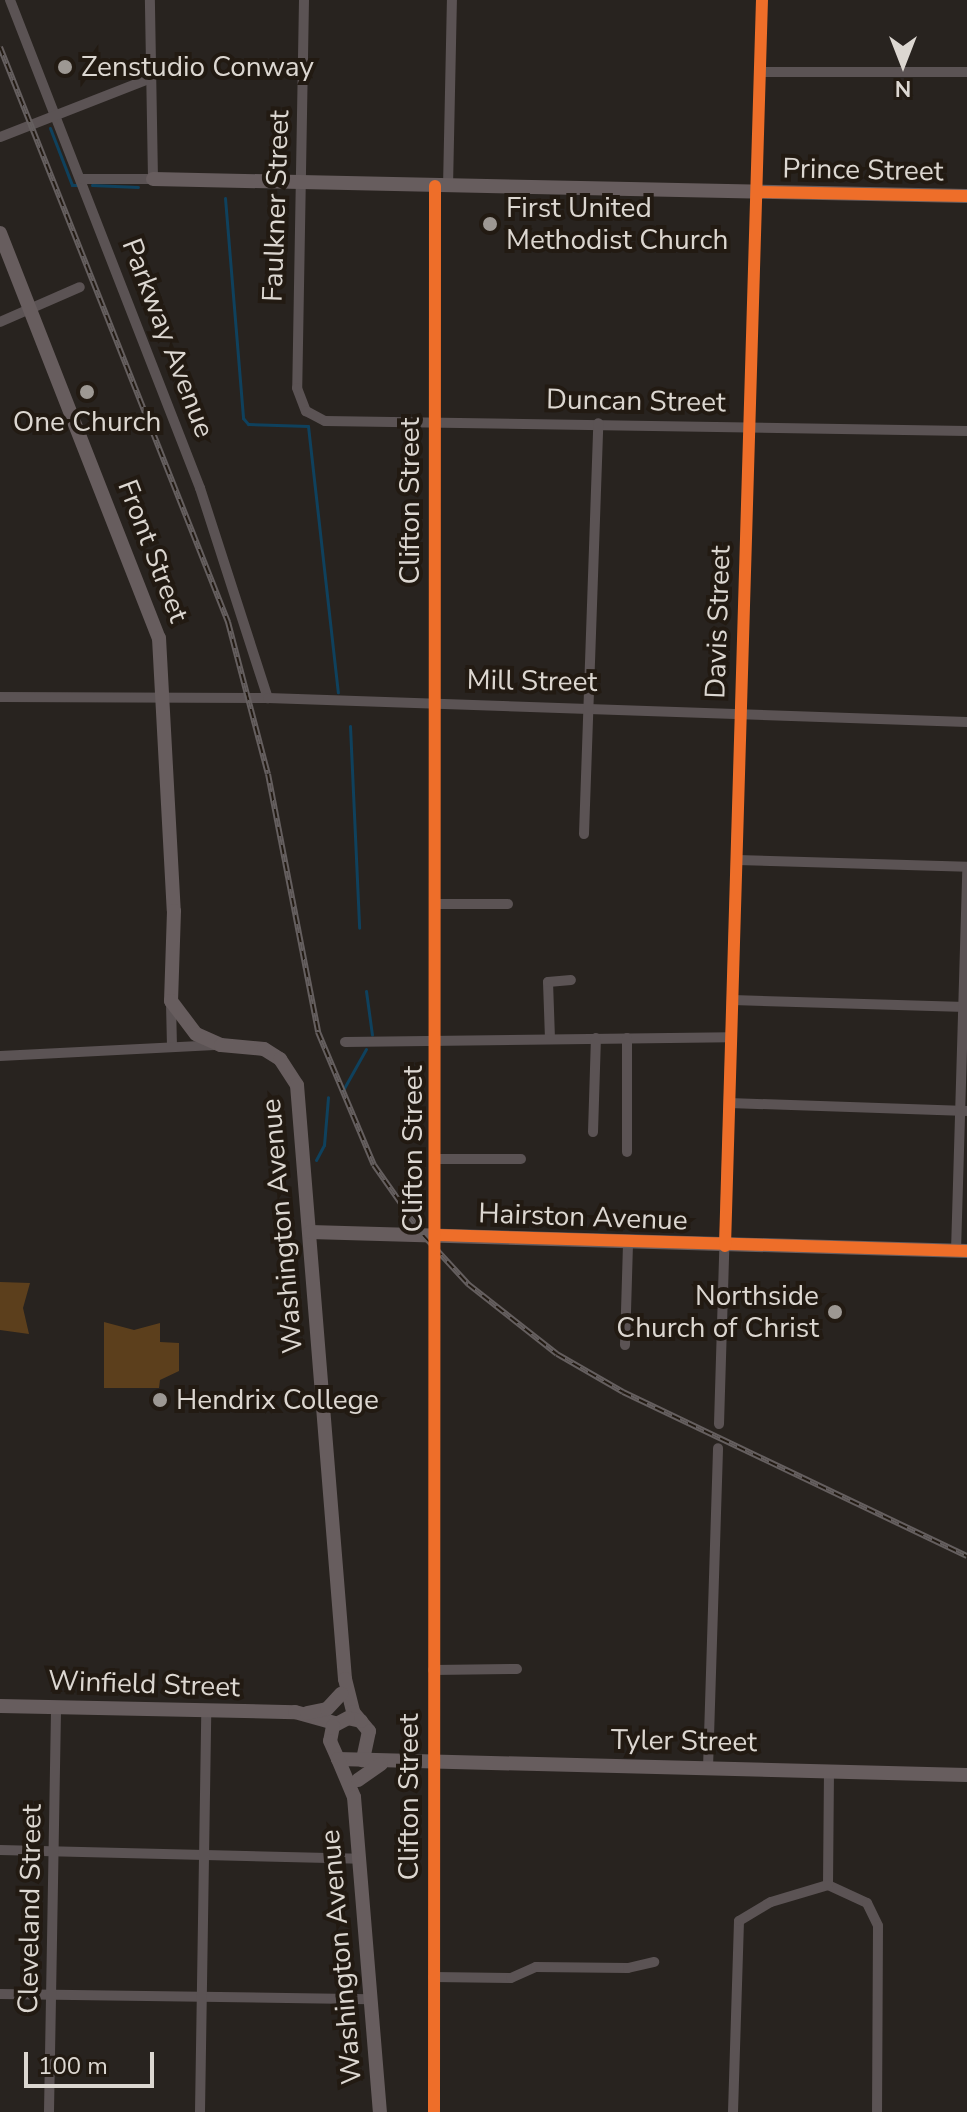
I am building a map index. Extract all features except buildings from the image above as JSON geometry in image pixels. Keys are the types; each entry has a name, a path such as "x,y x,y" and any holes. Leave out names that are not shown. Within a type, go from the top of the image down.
{"street":[{"name":"Parkway Avenue","path":"10,0 201,492 268,698"},
{"path":"82,179 153,179 150,0"},
{"name":"Faulkner Street","path":"304,0 297,388 306,411"},
{"name":"Clifton Street","path":"434,2112 432,1762 437,1235 433,703 435,421 442,187 452,0"},
{"name":"Davis Street","path":"719,1424 762,0"},
{"path":"759,72 967,72"},
{"path":"0,137 151,78"},
{"name":"Prince Street","path":"153,179 967,196"},
{"name":"Front Street","path":"0,233 153,618 165,699 175,953 171,1001 172,1047"},
{"path":"0,322 80,287"},
{"name":"Duncan Street","path":"306,411 325,421 967,431"},
{"path":"584,834 598,423"},
{"name":"Mill Street","path":"0,697 268,698 589,706 967,722"},
{"path":"737,860 967,869 961,1251"},
{"path":"436,904 508,904"},
{"path":"550,1039 548,982 571,980"},
{"path":"732,1000 965,1007"},
{"path":"171,1001 191,1031 221,1045"},
{"path":"345,1042 730,1037"},
{"path":"593,1132 596,1038"},
{"path":"627,1038 627,1152"},
{"name":"Washington Avenue","path":"221,1045 245,1044 280,1059 297,1085 301,1106 343,1687 337,1722"},
{"path":"0,1056 221,1045"},
{"path":"729,1103 963,1111"},
{"path":"436,1159 521,1159"},
{"name":"Hairston Avenue","path":"310,1232 961,1251"},
{"path":"625,1345 628,1242"},
{"path":"708,1768 718,1448"},
{"path":"433,1670 517,1669"},
{"path":"307,1713 327,1709 343,1687"},
{"name":"Washington Avenue","path":"343,1687 361,1721"},
{"name":"Winfield Street","path":"0,1706 286,1715 307,1713 337,1722"},
{"name":"Cleveland Street","path":"49,2112 56,1851 56,1707"},
{"path":"200,2112 206,1711"},
{"name":"Winfield Street","path":"286,1715 316,1726 330,1741"},
{"path":"370,1739 361,1761 338,1759 330,1741 337,1722 361,1721 380,1754 399,1762"},
{"name":"Washington Avenue","path":"338,1759 354,1797 380,2112"},
{"name":"Washington Avenue","path":"354,1797 361,1761"},
{"name":"Tyler Street","path":"361,1761 382,1764 432,1762 967,1775"},
{"path":"358,1780 382,1764"},
{"path":"828,1885 829,1770"},
{"path":"0,1850 360,1859"},
{"path":"733,2112 739,1921 771,1902 828,1885 867,1903 878,1926 877,2112"},
{"path":"433,1977 511,1978 536,1967 628,1968 654,1962"},
{"path":"0,1994 370,1999"}],"shaded area":[{"path":"0,1282 30,1283 23,1308 29,1334 0,1330"},
{"path":"104,1322 134,1330 160,1323 160,1342 179,1343 179,1371 160,1380 159,1388 104,1388"}],"waterway":[{"path":"50,128 72,185 77,185"},
{"path":"92,185 138,187"},
{"path":"225,198 243,418 248,424 308,426 338,692"},
{"path":"350,726 359,928"},
{"path":"366,991 372,1035"},
{"path":"343,1090 366,1049"},
{"path":"316,1160 324,1145 328,1097"}],"railway":[{"path":"0,47 228,622 268,774 318,1032 374,1165 423,1235 468,1284 557,1354 623,1392 967,1556"}],"cycle path":[{"path":"725,1246 762,0"},
{"path":"434,2112 435,186"},
{"path":"757,192 967,196"},
{"path":"437,1235 967,1251"}],"place":[{"name":"Zenstudio Conway","path":"65,67"},
{"name":"First United Methodist Church","path":"490,224"},
{"name":"One Church","path":"87,392"},
{"name":"Northside Church of Christ","path":"835,1312"},
{"name":"Hendrix College","path":"160,1400"}]}
